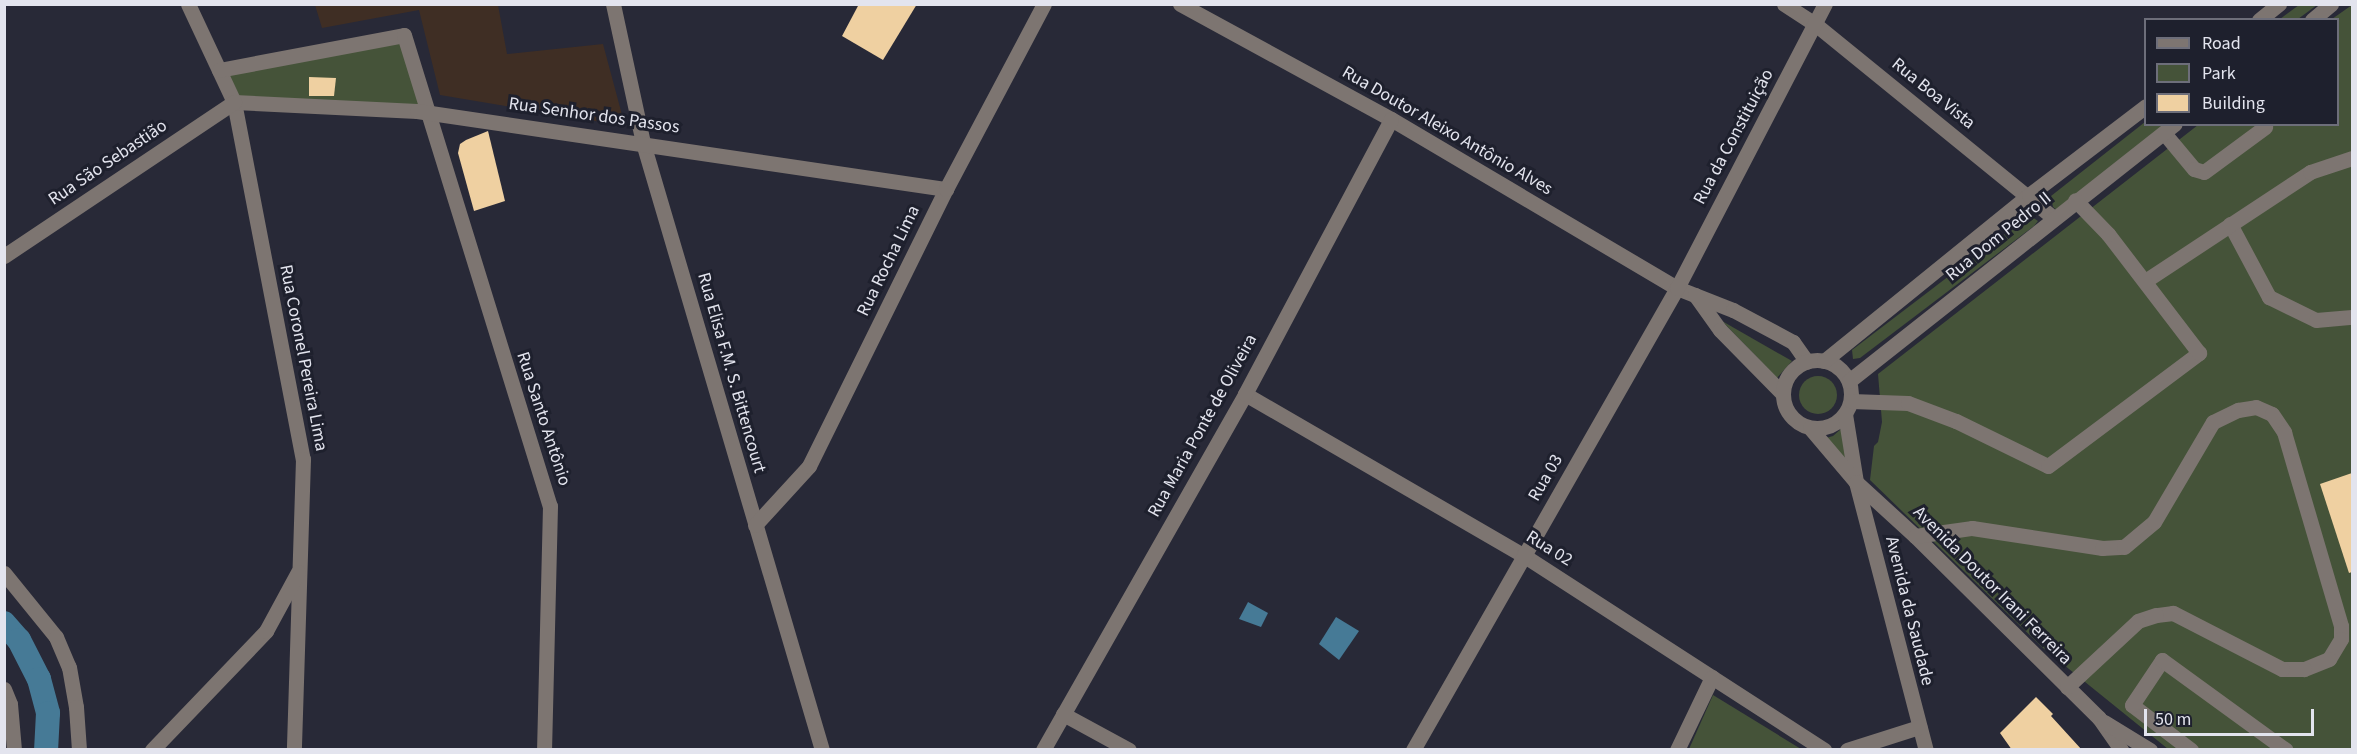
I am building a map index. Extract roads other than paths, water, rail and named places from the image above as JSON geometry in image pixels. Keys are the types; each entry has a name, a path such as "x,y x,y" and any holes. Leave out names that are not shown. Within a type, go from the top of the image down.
{"street":[{"name":"Rua Coronel Pereira Lima","path":"152,750 266,631 300,569 303,459 234,102 188,4"},
{"name":"Rua Elisa F.M. S. Bittencourt","path":"613,4 643,143 822,750"},
{"name":"Rua Rocha Lima","path":"755,525 810,466 946,189 1044,4"},
{"name":"Rua Doutor Aleixo Antônio Alves","path":"1179,4 1391,119 1677,288 1733,310 1793,342 1807,362"},
{"name":"Rua Boa Vista","path":"1784,4 1815,24 2029,195 2054,218"},
{"name":"Rua da Constituição","path":"1677,288 1825,4"},
{"path":"2262,18 2279,4"},
{"path":"2314,18 2331,4"},
{"name":"Rua Santo Antônio","path":"219,70 404,35 550,506 544,750"},
{"name":"Rua Senhor dos Passos","path":"234,102 426,112 946,189"},
{"name":"Rua São Sebastião","path":"4,256 234,102"},
{"name":"Rua Dom Pedro II","path":"1824,361 2029,195 2144,107"},
{"name":"Rua Maria Ponte de Oliveira","path":"1043,750 1245,394 1391,119"},
{"path":"2169,129 2194,169 2204,172 2265,127"},
{"name":"Rua Dom Pedro II","path":"1848,381 2075,200 2169,129"},
{"path":"2145,281 2310,172 2352,158"},
{"path":"1856,482 1848,407 1848,381 1843,372 1824,361 1807,362 1792,370 1782,393 1787,412 1801,425 1810,428 1830,426 1848,407 1908,403 1956,421 2048,466 2199,353 2108,234 2075,200"},
{"path":"2230,224 2269,297 2316,320 2352,317"},
{"name":"Rua 03","path":"1413,750 1677,288"},
{"path":"1694,293 1720,330 1782,393"},
{"name":"Rua 02","path":"1245,394 1523,555 1824,750"},
{"path":"1915,536 1972,528 2102,548 2124,547 2154,522 2213,422 2238,410 2256,407 2272,414 2284,432 2341,627 2341,639 2329,660 2304,669 2282,669 2173,613 2138,621 2067,687"},
{"name":"Avenida Doutor Irani Ferreira","path":"1810,428 1856,482 1915,536 2099,718 2121,750"},
{"name":"Avenida da Saudade","path":"1856,482 1926,750"},
{"path":"294,750 300,569"},
{"path":"4,573 56,637 69,667 76,707 79,750"},
{"path":"2191,750 2132,705 2162,660 2286,750"},
{"path":"1677,750 1712,677"},
{"path":"4,689 10,704 15,750"},
{"path":"1063,714 1129,750"},
{"name":"Avenida Doutor Irani Ferreira","path":"2099,718 2150,750"},
{"path":"1847,750 1919,727"}],"water":[{"path":"1248,602 1268,613 1261,627 1239,619"},
{"path":"1336,617 1359,631 1339,660 1319,644"}],"waterway":[{"path":"4,623 19,640 39,679 48,713 46,750"}]}
